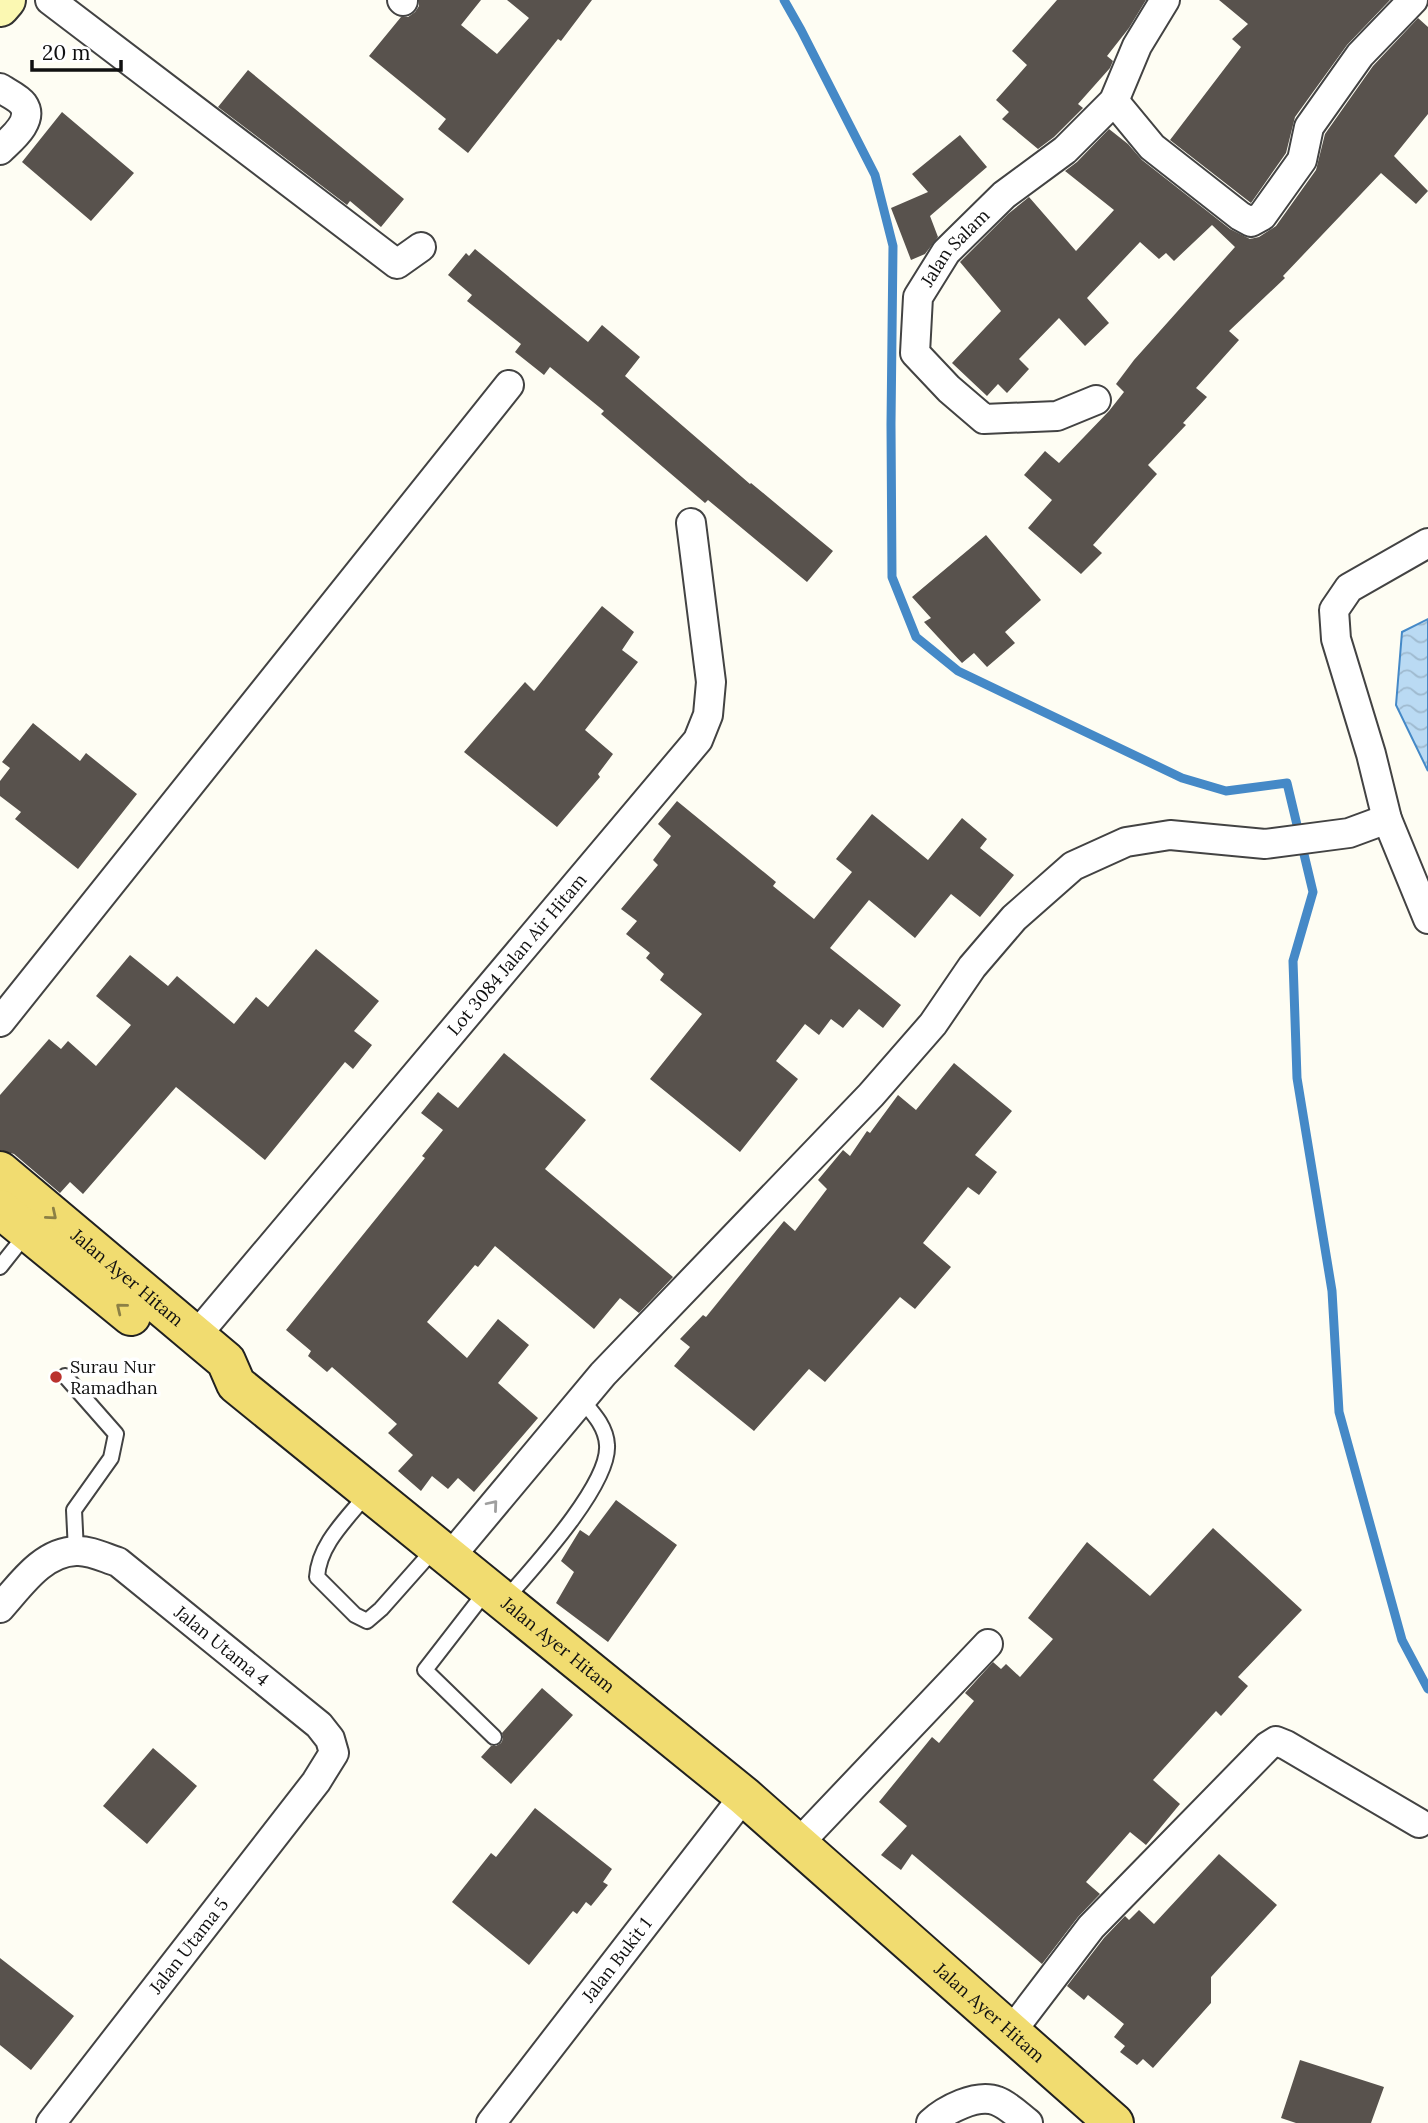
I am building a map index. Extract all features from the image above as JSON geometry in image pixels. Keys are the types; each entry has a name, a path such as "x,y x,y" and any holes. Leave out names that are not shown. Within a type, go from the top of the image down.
{"main road":[{"path":"0,7 6,0"},
{"name":"Jalan Ayer Hitam","path":"0,1171 226,1361 236,1384 744,1796 1114,2123"},
{"path":"14,1221 209,1380 236,1384"}],"street":[{"path":"50,0 397,264 421,247"},
{"name":"Jalan Salam","path":"1096,400 1056,416 984,419 949,389 915,353 918,296 946,252 1004,195 1065,150 1114,101 1137,46 1165,0"},
{"path":"1114,101 1152,147 1251,222 1262,216 1302,160 1310,127 1360,55 1413,0"},
{"path":"0,88 23,103 26,114 23,124 0,150"},
{"path":"0,1022 509,385"},
{"name":"Lot 3084 Jalan Air Hitam","path":"195,1336 698,740 708,715 710,682 691,523"},
{"path":"1428,543 1349,588 1334,610 1336,639 1371,754 1387,819 1428,919"},
{"path":"443,1552 665,1308 871,1095 933,1024 972,967 1014,918 1073,866 1126,842 1170,835 1265,845 1349,833 1387,819"},
{"path":"0,1608 38,1567 55,1556 76,1551"},
{"name":"Jalan Utama 4","path":"76,1551 118,1562 319,1725 330,1739 334,1754 326,1768"},
{"path":"798,1844 988,1644"},
{"path":"1011,2032 1091,1927 1268,1746 1276,1741 1419,1823"},
{"name":"Jalan Utama 5","path":"51,2123 326,1768"},
{"name":"Jalan Bukit 1","path":"491,2123 744,1796"},
{"path":"931,2123 959,2105 977,2099 995,2100 1028,2123"}],"lane":[{"path":"0,1267 14,1221"},
{"path":"65,1376 116,1434 111,1458 74,1510 76,1551"},
{"path":"494,1737 425,1670 496,1595 562,1532 603,1471 607,1445 598,1419 581,1399"},
{"path":"369,1492 325,1546 318,1563 317,1577 355,1615 367,1620 443,1552"}],"water":[{"path":"1428,619 1428,771 1396,705 1402,632"}],"building":[{"path":"419,0 481,0 461,25 497,54 529,18 507,0 592,0 468,153 438,129 446,119 369,56 401,17 408,17 415,12"},
{"path":"1057,0 1146,0 1107,56 1113,61 1110,68 1078,104 1083,108 1038,149 1002,119 1009,112 996,100 1027,65 1012,51"},
{"path":"1219,0 1390,0 1347,45 1295,117 1286,153 1251,203 1170,140 1241,47 1232,39 1248,24"},
{"path":"1418,18 1428,27 1428,114 1394,156 1428,191 1416,204 1381,173 1283,276 1285,278 1229,331 1239,340 1196,388 1207,397 1183,423 1186,425 1148,465 1157,474 1093,545 1102,553 1081,574 1028,528 1052,500 1024,475 1045,451 1059,463 1109,411 1124,392 1116,384 1134,360 1235,247 1212,225 1174,261 1166,253 1159,259 1140,242 1087,298 1109,323 1085,346 1059,318 1019,359 1029,369 1007,393 998,384 987,396 952,363 1001,311 960,262 1029,197 1076,251 1114,210 1065,171 1109,129 1142,160 1230,229 1250,239 1259,237 1276,226 1316,170 1325,134 1373,66"},
{"path":"248,70 404,199 381,227 350,201 347,205 218,107"},
{"path":"62,112 134,173 91,221 22,162"},
{"path":"960,135 987,167 930,216 938,237 925,254 911,260 891,208 928,192 912,174"},
{"path":"475,249 588,342 602,325 640,357 625,376 750,484 833,551 807,582 708,500 705,503 601,414 604,411 550,367 544,375 515,352 521,344 467,301 472,295 448,275 466,253 469,256"},
{"path":"986,535 1041,600 1005,632 1015,643 987,667 974,653 962,663 924,622 931,618 912,597"},
{"path":"602,606 634,632 622,650 638,662 585,730 613,754 598,774 600,777 557,827 464,752 525,682 534,691"},
{"path":"33,723 80,761 86,753 137,794 78,869 15,819 21,812 0,796 0,781 10,768 2,762"},
{"path":"677,801 776,882 773,886 814,919 852,872 836,859 872,814 928,860 962,818 987,839 980,848 1014,875 980,917 951,894 915,938 869,900 830,948 901,1005 883,1028 859,1009 843,1028 831,1019 819,1035 805,1024 776,1061 798,1079 740,1152 650,1079 702,1014 660,980 664,974 646,958 650,953 626,934 637,921 621,909 658,865 653,860 671,836 658,824"},
{"path":"316,949 379,1001 354,1031 372,1045 353,1069 345,1062 265,1160 176,1087 83,1194 70,1182 60,1193 14,1154 0,1150 0,1095 49,1039 61,1049 68,1041 96,1066 131,1025 96,996 130,955 168,986 177,976 234,1024 256,997 268,1007"},
{"path":"504,1053 586,1120 545,1169 673,1277 639,1313 620,1298 594,1329 495,1246 478,1267 475,1265 427,1322 467,1358 498,1319 529,1345 498,1383 538,1418 474,1492 458,1478 448,1489 432,1476 421,1491 398,1471 413,1455 388,1433 397,1424 332,1367 327,1372 308,1356 311,1351 286,1330 425,1158 422,1156 443,1130 421,1113 438,1092 458,1108"},
{"path":"954,1063 1012,1111 975,1155 997,1172 979,1195 968,1187 923,1243 951,1267 915,1309 900,1297 825,1382 809,1369 754,1431 674,1366 690,1347 680,1339 703,1315 706,1317 784,1221 795,1231 827,1189 818,1180 843,1150 850,1156 898,1095 916,1110"},
{"path":"616,1500 677,1545 608,1642 556,1603 574,1572 561,1561 580,1530 589,1536"},
{"path":"1213,1528 1302,1610 1238,1677 1248,1686 1221,1716 1216,1711 1153,1780 1180,1804 1146,1845 1130,1832 1086,1882 1100,1894 1078,1917 1042,1964 912,1854 901,1870 881,1855 907,1826 879,1802 932,1737 939,1743 974,1701 965,1693 993,1662 1001,1669 1006,1664 1020,1677 1053,1639 1028,1618 1087,1542 1150,1596"},
{"path":"542,1688 573,1715 511,1784 481,1757 491,1746 501,1743 502,1733"},
{"path":"153,1748 197,1786 147,1844 103,1806"},
{"path":"535,1808 612,1869 603,1882 608,1885 591,1906 586,1902 577,1914 573,1911 529,1965 452,1902 491,1853 496,1857"},
{"path":"1219,1854 1277,1905 1211,1977 1211,2003 1153,2068 1143,2059 1137,2065 1120,2052 1125,2046 1114,2037 1124,2024 1088,1995 1084,2000 1067,1986 1104,1938 1125,1916 1129,1920 1139,1910 1154,1924"},
{"path":"0,1958 74,2016 31,2070 0,2045"},
{"path":"1300,2060 1384,2087 1371,2123 1296,2123 1281,2118"}],"waterway":[{"path":"784,0 875,175 893,246 892,577 916,637 958,671 1182,778 1226,791 1287,783 1313,892 1293,961 1297,1078 1332,1291 1339,1412 1402,1640 1428,1689"}],"place":[{"name":"Surau Nur Ramadhan","path":"56,1377"}]}
